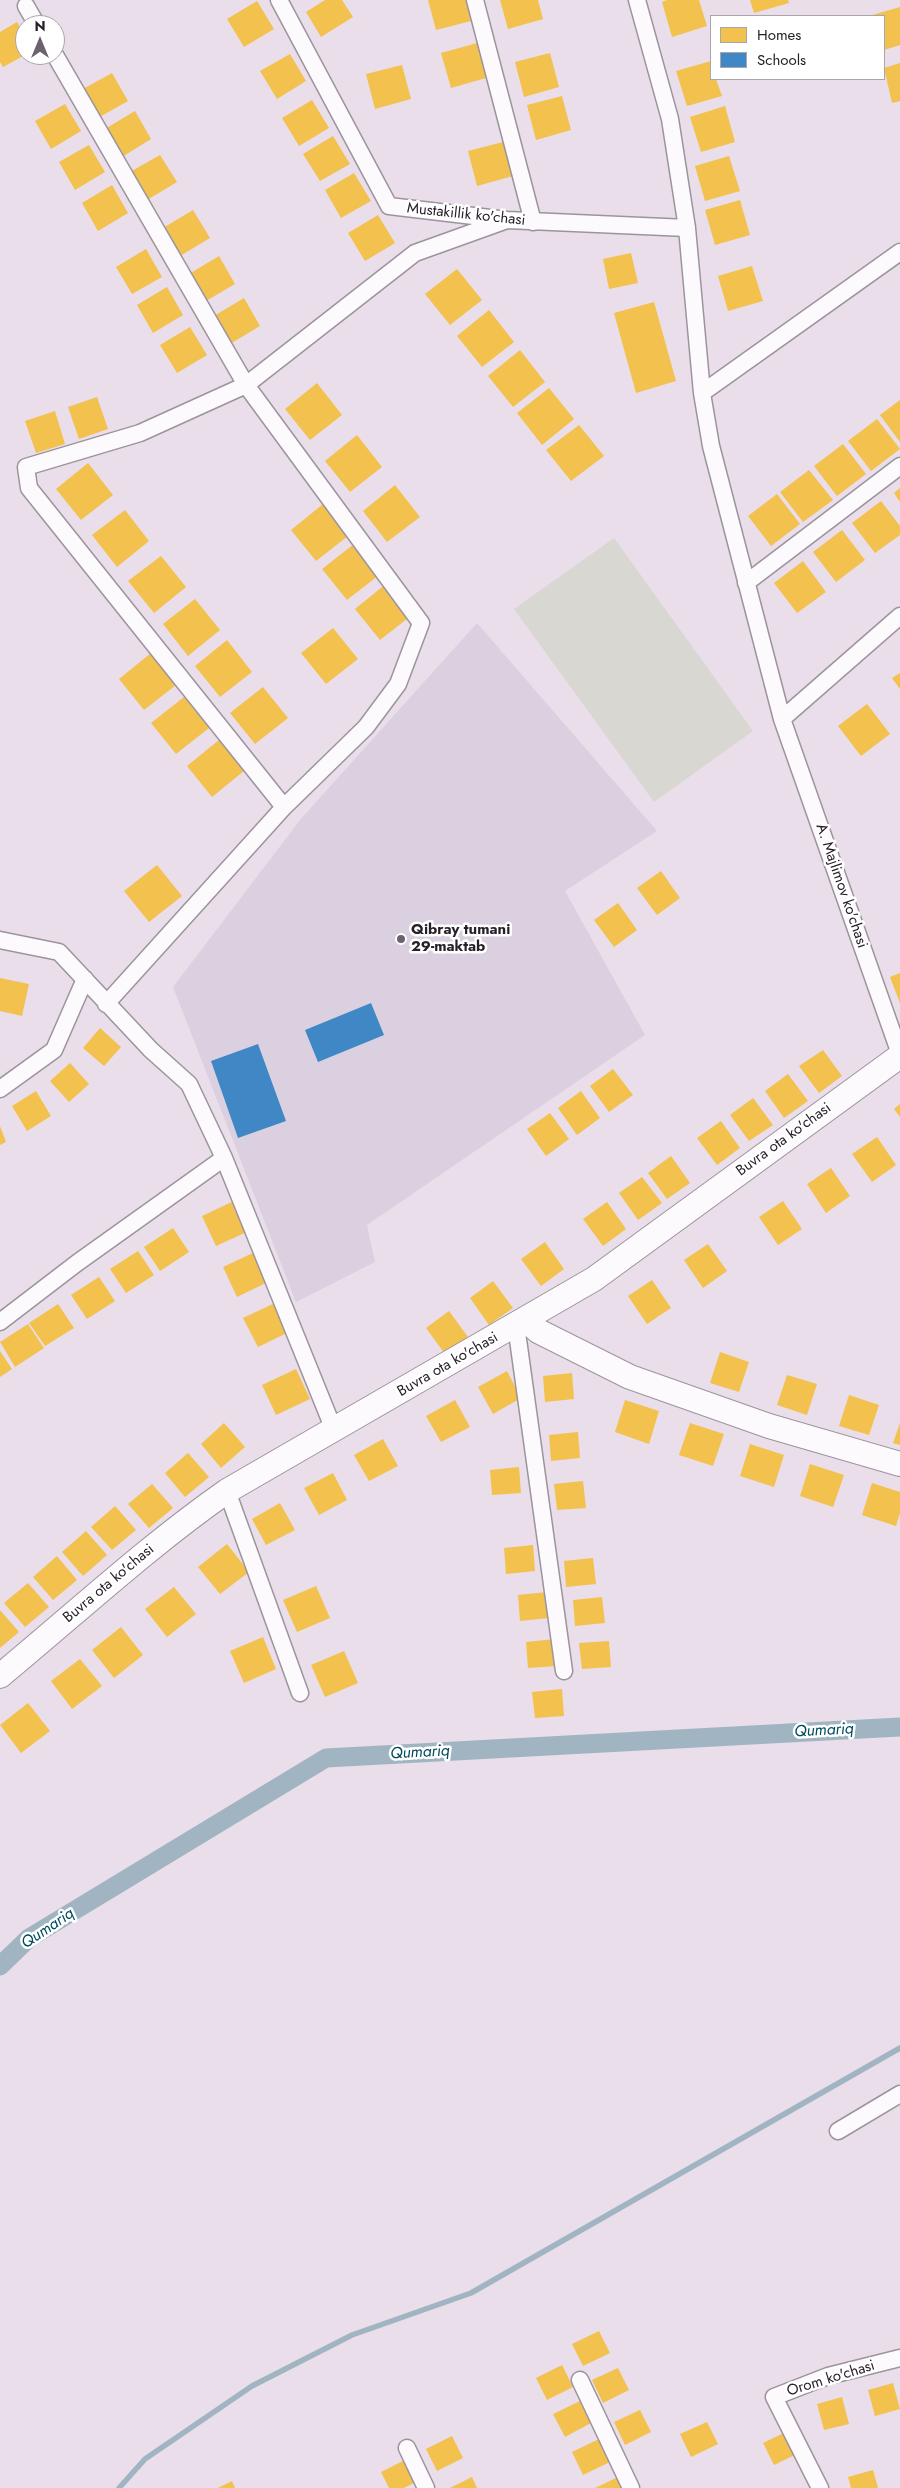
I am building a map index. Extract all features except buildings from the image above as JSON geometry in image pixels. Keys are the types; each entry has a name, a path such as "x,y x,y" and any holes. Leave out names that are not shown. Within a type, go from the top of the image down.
{"main road":[{"name":"Buvra ota ko'chasi","path":"0,1676 127,1571 175,1527 226,1490 334,1430 594,1279 900,1055"},
{"path":"521,1322 630,1377 769,1426 900,1464"}],"street":[{"name":"Mustakillik ko'chasi","path":"278,0 390,206 533,222 687,228"},
{"path":"475,0 533,222"},
{"path":"638,0 670,119 687,228 702,393 711,446 746,583 900,466"},
{"path":"26,6 31,15"},
{"path":"61,65 246,385 421,623 398,684 366,727 284,807 106,1004"},
{"path":"284,807 29,488 26,467 140,433 246,385 415,253 507,220"},
{"path":"702,393 900,252"},
{"name":"A. Majlimov ko'chasi","path":"746,583 782,719 900,1055"},
{"path":"782,719 900,616"},
{"path":"0,940 59,952 150,1050 189,1084 224,1158 334,1430"},
{"path":"0,1089 54,1050 85,979"},
{"path":"0,1322 77,1263 224,1158"},
{"path":"521,1322 564,1671"},
{"path":"226,1490 300,1693"},
{"path":"838,2131 900,2094"},
{"name":"Orom ko'chasi","path":"820,2488 774,2397 828,2376 900,2358"},
{"path":"580,2380 632,2488"},
{"path":"407,2448 426,2488"}],"shaded area":[{"path":"614,538 753,731 654,802 514,609"},
{"name":"Qibray tumani 29-maktab","path":"477,623 657,831 565,891 645,1035 367,1225 375,1262 296,1302 173,987 300,820"}],"waterway":[{"name":"Qumariq","path":"0,1966 29,1938 326,1758 900,1727"},
{"path":"119,2488 145,2459 252,2386 352,2335 471,2293 900,2048"}],"place":[{"name":"Qibray tumani 29-maktab","path":"401,939"}]}
